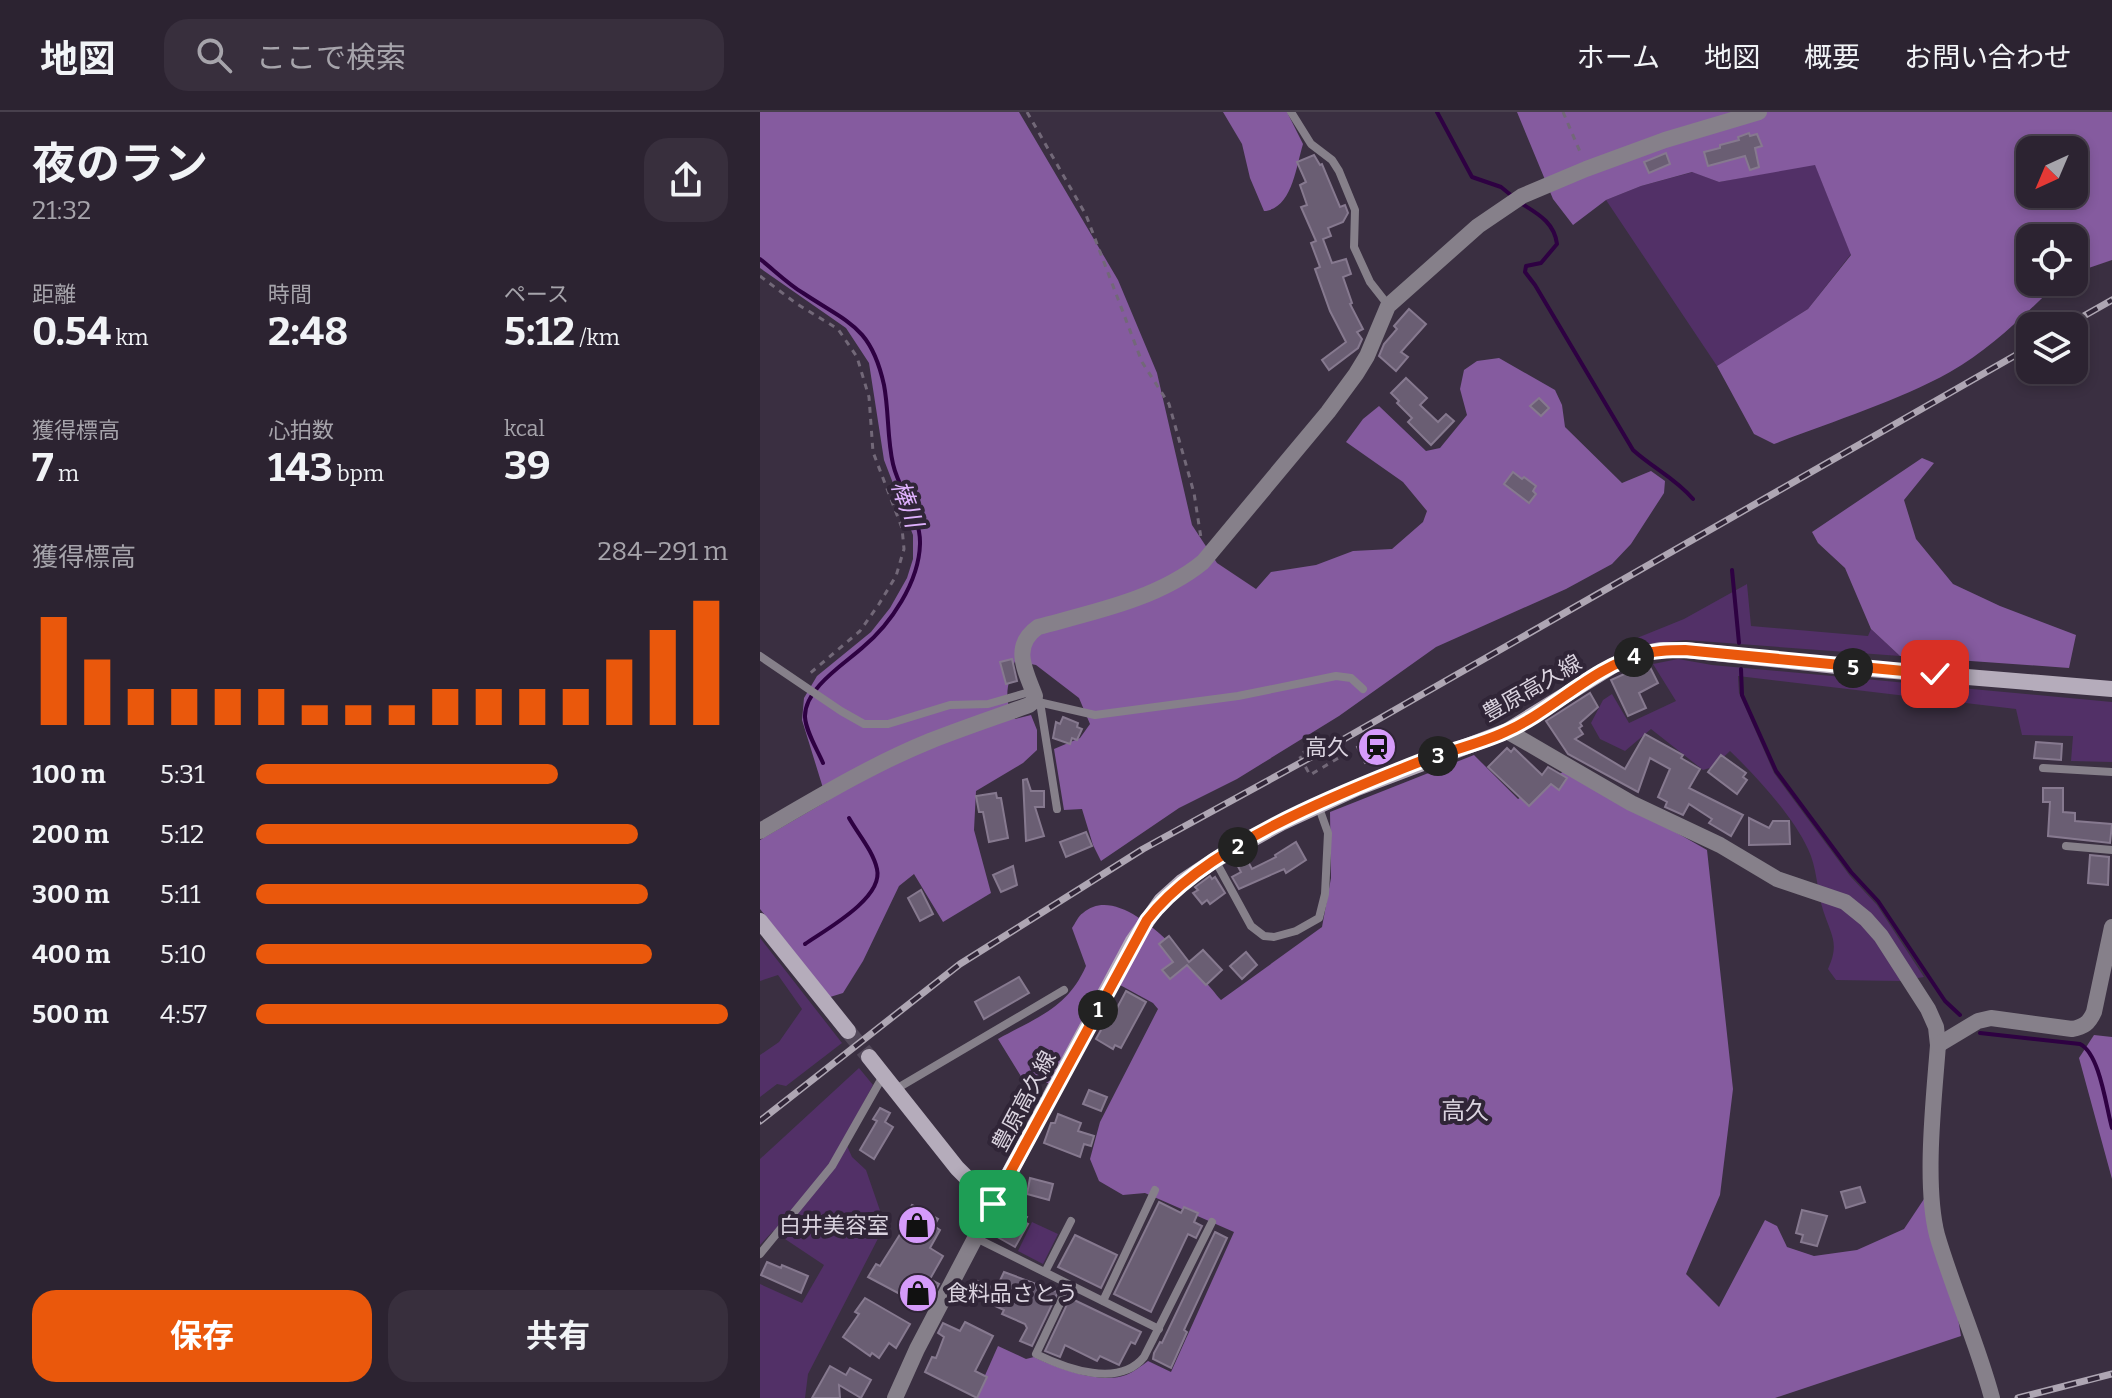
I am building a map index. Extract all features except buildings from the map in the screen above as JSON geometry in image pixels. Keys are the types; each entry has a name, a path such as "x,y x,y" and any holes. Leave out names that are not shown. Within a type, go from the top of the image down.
{"main road":[{"name":"豊原高久線","path":"993,1204 1147,920 1161,901 1182,882 1215,860 1318,805 1427,759 1507,731 1614,665 1660,650 2112,689"},
{"path":"760,921 848,1031"},
{"path":"869,1057 957,1168 993,1204"}],"street":[{"path":"760,831 901,754 1036,698 1023,659 1022,645 1027,634 1038,627 1161,590 1185,577 1203,562 1356,374 1388,306 1478,226 1507,205 1586,169 1665,140 1759,112"},
{"path":"1507,731 1631,803 1720,845 1777,879 1845,902 1881,936 1928,1009 1936,1027 1938,1045 1931,1195 1937,1233 1992,1398"},
{"path":"1938,1045 1978,1021 1991,1018 2072,1029 2083,1027 2094,1012 2112,927"},
{"path":"895,1398 917,1349 993,1204"}],"lane":[{"path":"1291,112 1311,144 1332,160 1339,171 1355,210 1354,247 1370,282 1388,306"},
{"path":"760,656 853,719 877,725 950,705 1036,698 1095,715 1238,696 1327,677 1351,678 1363,689"},
{"path":"1036,698 1057,809"},
{"path":"2043,768 2112,772"},
{"path":"1215,860 1251,926 1258,933 1274,937 1309,924 1319,918 1325,894 1328,833 1318,805"},
{"path":"2066,846 2112,850"},
{"path":"895,1090 1064,990"},
{"path":"760,1254 832,1166 883,1076"},
{"path":"1103,1301 1155,1190"},
{"path":"1045,1272 1071,1221"},
{"path":"1064,1295 1036,1354 1061,1366 1111,1374 1124,1373 1136,1367 1159,1329 1212,1222"},
{"path":"975,1237 1159,1329"}],"path":[{"path":"1027,112 1086,215 1142,362 1169,404 1194,493 1203,562"},
{"path":"1563,112 1586,169"},
{"path":"760,276 838,329 857,357 869,397 873,452 902,528 904,549 896,576 860,631 799,683"},
{"path":"1329,738 1299,755 1310,775 1340,757"}],"shaded area":[{"path":"760,112 1019,112 1118,280 1157,373 1192,525 1217,563 1256,589 1271,572 1316,565 1353,551 1392,549 1423,522 1427,511 1403,482 1346,442 1363,419 1379,406 1426,451 1440,448 1467,415 1460,389 1464,370 1477,361 1499,358 1555,390 1562,405 1565,427 1622,483 1651,471 1665,481 1664,493 1631,544 1612,564 1566,589 1436,647 1339,716 1237,779 1179,808 1101,861 1082,809 1064,810 1054,749 1080,738 1090,724 1079,698 1036,665 1015,661 1007,698 1015,719 1031,715 1037,730 1037,750 1023,763 976,791 974,830 991,893 943,922 914,874 899,886 863,961 843,993 830,997 760,909 760,840 827,801 802,720 804,698 817,676 871,632 890,608 907,578 913,559 913,535 884,460 869,363 846,328 760,268"},
{"path":"1223,112 1287,112 1303,144 1287,195 1273,208 1264,211 1250,178 1242,144"},
{"path":"1517,112 2112,112 2112,260 2088,268 2088,224 2016,224 2016,296 2044,296 2027,312 2016,312 2016,322 1994,341 1965,363 1929,383 1774,444 1754,434 1717,366 1808,309 1851,255 1815,165 1719,182 1692,172 1641,186 1606,200 1573,225 1553,199"},
{"path":"1815,164 1851,254 1808,309 1717,366 1606,200 1641,186 1693,172 1719,182"},
{"path":"1922,458 1934,463 1904,500 1916,539 1953,584 2076,635 2069,668 1900,656 1871,629 1845,568 1818,543 1812,532"},
{"path":"1747,584 1751,626 1868,636 1871,629 1900,656 1686,640 1639,645 1637,638 1684,619"},
{"path":"1678,659 1712,665 2112,702 2112,762 2071,761 2073,736 2022,735 2016,709 1738,676 1739,693 1774,773 1850,876 1877,905 1924,977 1900,981 1836,980 1828,969 1834,945 1811,856 1793,823 1751,772 1730,751 1713,767 1703,770 1651,729 1625,751 1600,739 1591,723 1603,700 1612,694 1629,723 1676,701 1653,664"},
{"path":"1474,755 1518,799 1566,770 1707,850 1733,1089 1720,1195 1686,1274 1719,1307 1765,1220 1777,1226 1787,1247 1814,1256 1857,1250 1904,1229 1924,1199 1942,1223 1961,1336 1775,1398 975,1398 998,1346 1026,1359 1034,1357 1092,1377 1116,1378 1135,1371 1148,1361 1171,1372 1234,1232 1145,1193 1123,1195 1099,1181 1090,1159 1100,1122 1158,1009 1153,1003 1109,979 1051,1083 1025,1083 998,1039 1050,1010 1078,981 1086,966 1072,928 1080,916 1100,905 1119,908 1139,918 1178,951 1221,1000 1322,927 1331,878 1330,812"},
{"path":"760,938 842,1043 786,1086 777,1084 760,1097 760,1055 779,1042 802,1009 778,975 760,981"},
{"path":"2094,1035 2112,1037 2112,1179 2079,1058"},
{"path":"859,1068 873,1085 844,1139 852,1157 866,1170 885,1225 808,1374 805,1398 760,1398 760,1284 802,1303 824,1265 773,1231 760,1245 760,1159"},
{"path":"1032,1222 1058,1234 1043,1264 1018,1251"}],"waterway":[{"path":"1437,112 1472,177 1501,187 1512,196"},
{"path":"1519,202 1548,224 1557,244 1541,263 1526,266 1525,272 1633,450 1693,499"},
{"name":"棒川","path":"760,259 792,285 856,328 872,350 884,385 893,464 919,534 915,573 893,615 873,638 818,687 806,707 807,729 823,763"},
{"path":"1732,570 1739,643"},
{"path":"1741,669 1742,695 1776,771 1851,872 1878,901 1945,1001 1960,1015"},
{"name":"棒川","path":"805,944 863,902 877,880 872,856 849,818"},
{"path":"1980,1033 2080,1044 2093,1058 2112,1128"}],"tunnel":[{"path":"848,1031 869,1057"}],"railway":[{"path":"2088,314 2112,300"},
{"path":"760,1121 960,964 1143,849 1344,739 2016,355"},
{"path":"2018,1398 2112,1374"}],"place":[{"name":"高久","path":"1377,747"},
{"name":"白井美容室","path":"917,1225"},
{"name":"食料品さとう","path":"918,1293"}],"district":[{"name":"高久","path":"1465,1111"}],"route":[{"path":"993,1204 1133,941 1161,901 1201,868 1227,853 1281,823 1357,788 1507,731 1614,665 1640,654 1685,650 1935,674"}]}
